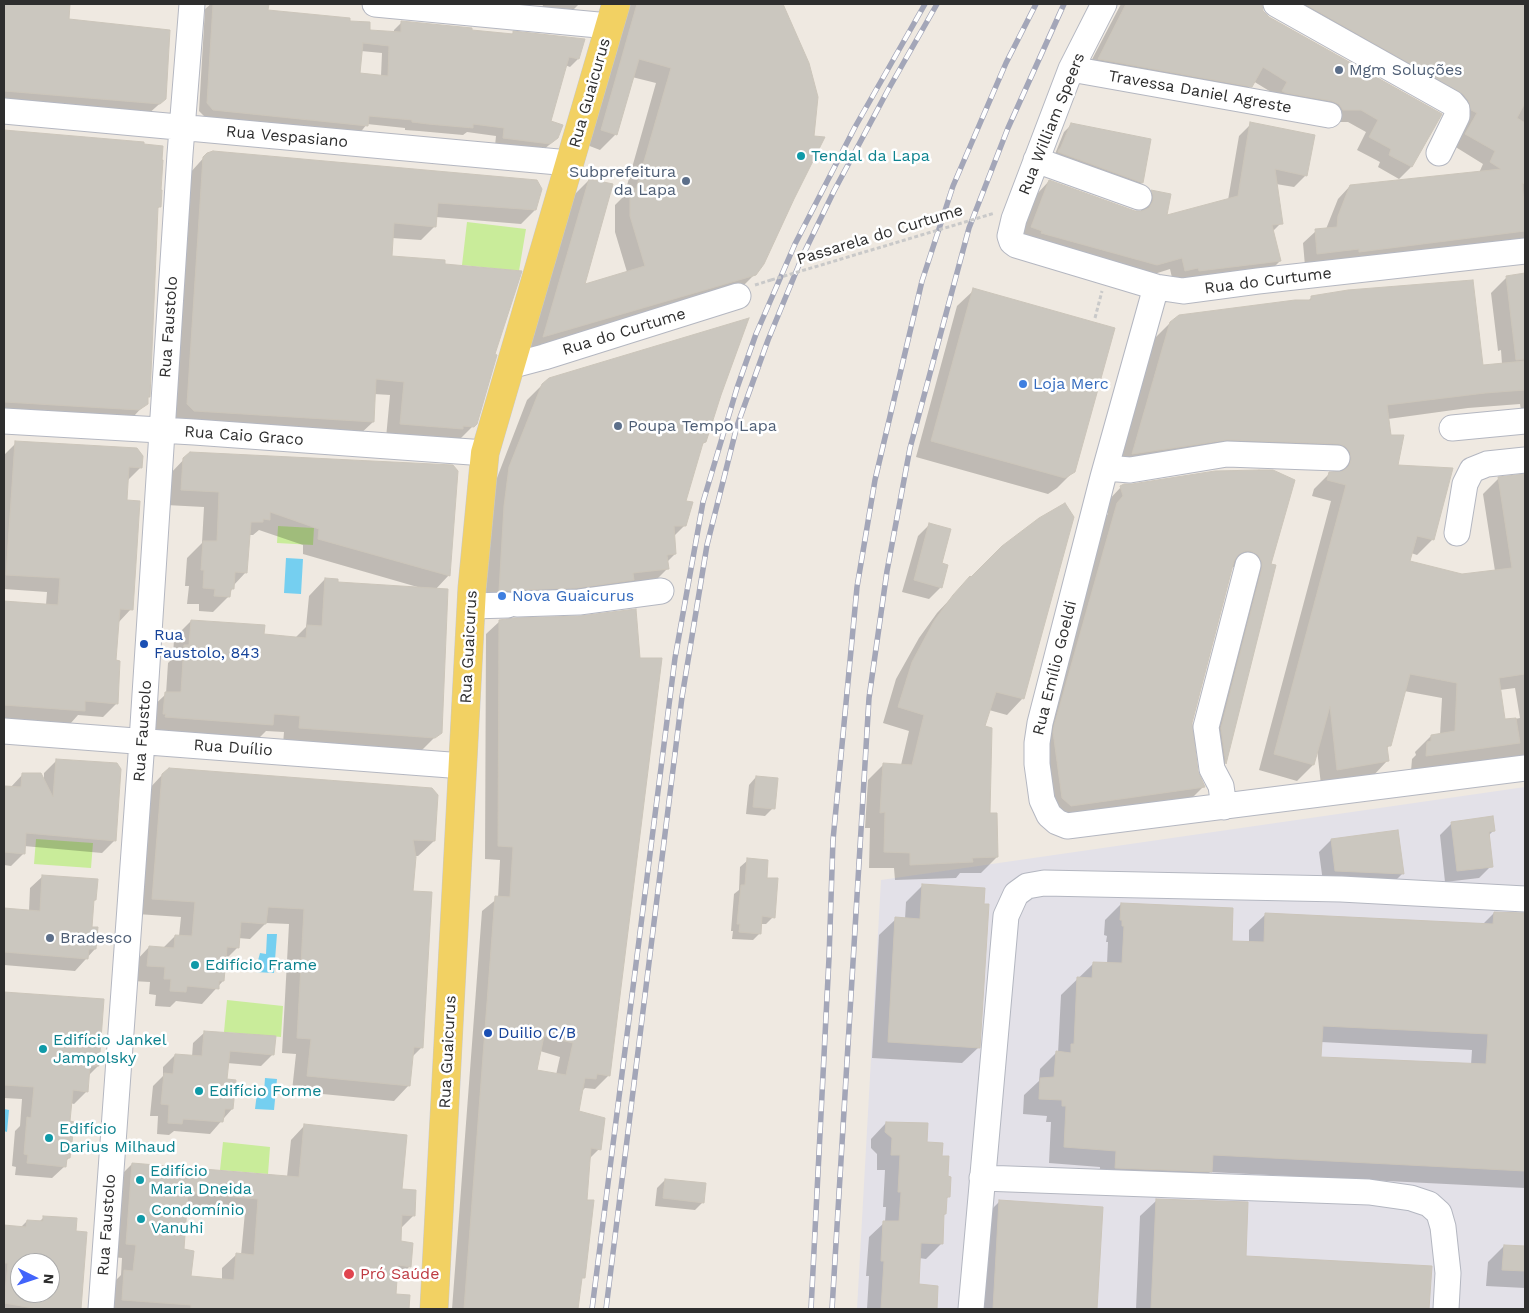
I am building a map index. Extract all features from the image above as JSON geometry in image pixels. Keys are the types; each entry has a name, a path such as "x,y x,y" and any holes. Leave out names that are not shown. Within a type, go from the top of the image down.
{"main road":[{"name":"Rua Guaicurus","path":"434,1309 471,606 485,453 612,15"}],"street":[{"name":"Rua Faustolo","path":"101,1309 192,4"},
{"path":"376,4 612,15"},
{"name":"Rua William Speers","path":"1016,245 1012,242 1010,236 1011,229 1036,160 1071,69 1104,4"},
{"path":"1276,4 1452,103 1457,109 1457,116 1439,153"},
{"name":"Travessa Daniel Agreste","path":"1071,69 1328,115"},
{"name":"Rua Vespasiano","path":"4,111 569,163"},
{"path":"1036,160 1139,197"},
{"name":"Rua do Curtume","path":"1016,245 1156,287 1183,291 1525,251"},
{"name":"Rua Emílio Goeldi","path":"1156,287 1106,468 1040,723 1037,742 1037,764 1042,800 1049,815 1057,822 1067,826 1525,768"},
{"name":"Rua do Curtume","path":"510,366 738,296"},
{"name":"Rua Caio Graco","path":"4,421 162,430 485,453"},
{"path":"1452,428 1525,421"},
{"path":"1106,468 1130,470 1227,454 1337,458"},
{"path":"1457,533 1465,484 1472,470 1487,464 1525,460"},
{"path":"1224,807 1221,786 1212,769 1206,728 1248,565"},
{"path":"471,606 579,602 661,591"},
{"name":"Rua Duílio","path":"4,731 463,766"},
{"path":"971,1309 1006,916 1016,894 1027,886 1044,883 1341,890 1525,899"},
{"path":"982,1178 1368,1192 1411,1198 1429,1204 1439,1213 1444,1227 1448,1273 1446,1309"}],"path":[{"name":"Passarela do Curtume","path":"771,280 995,213"},
{"path":"1095,318 1103,290"}],"shaded area":[{"path":"1525,787 1525,1309 857,1309 881,880"}],"green space":[{"path":"467,222 526,229 519,271 462,265"},
{"path":"278,526 314,528 313,545 277,543"},
{"path":"36,839 93,843 91,868 34,864"},
{"path":"227,1000 283,1006 281,1037 224,1032"},
{"path":"223,1142 270,1147 268,1174 220,1170"}],"water":[{"path":"286,558 303,559 301,594 284,593"},
{"path":"267,934 277,934 274,973 255,972 260,953 266,954"},
{"path":"265,1078 277,1079 274,1110 255,1109 257,1093 264,1093"},
{"path":"4,1109 9,1110 7,1132 4,1131"}],"building":[{"path":"4,4 70,4 69,19 170,30 166,99 160,104 4,91"},
{"path":"213,4 269,4 268,10 350,18 350,21 370,22 370,30 401,32 401,21 472,28 472,30 513,34 513,31 585,39 579,59 569,57 551,121 563,125 558,138 550,144 503,138 504,128 473,124 473,128 369,116 368,126 213,110 207,103","holes":["363,43 389,46 388,76 360,73"]},
{"path":"637,4 783,4 809,63 818,97 814,136 825,137 764,264 756,275 543,337 589,179 613,184 585,284 645,266 630,216 630,188 636,189 671,68 639,59 617,135 601,130"},
{"path":"1126,4 1262,4 1263,11 1269,17 1442,114 1412,167 1389,155 1391,149 1369,137 1378,120 1361,110 1343,110 1339,104 1332,101 1286,93 1282,91 1287,82 1263,67 1252,87 1098,59"},
{"path":"1305,4 1525,4 1525,103 1517,118 1525,123 1525,184 1522,183 1525,231 1359,252 1359,249 1317,254 1315,229 1337,227 1338,216 1350,185 1501,169 1490,162 1495,151 1465,134 1477,113 1471,110 1468,100 1463,94"},
{"path":"1250,122 1315,135 1307,176 1275,169 1283,224 1272,225 1281,261 1199,271 1198,268 1185,271 1182,258 1157,265 1041,233 1042,231 1031,227 1049,180 1135,211 1149,208 1153,201 1151,190 1171,194 1167,215 1238,196"},
{"path":"1071,123 1151,139 1143,183 1058,152"},
{"path":"4,130 144,142 144,144 163,146 161,207 158,207 150,397 148,397 148,404 139,410 4,402"},
{"path":"213,151 537,180 542,189 536,210 438,203 436,227 394,223 392,256 445,260 445,264 522,271 495,354 497,355 477,424 474,427 463,426 463,429 400,424 404,382 376,379 374,422 194,411 187,404 203,157"},
{"path":"1525,273 1525,359 1516,360 1506,276"},
{"path":"1473,280 1483,365 1525,361 1525,390 1387,405 1391,435 1404,435 1398,465 1453,468 1434,540 1417,536 1410,561 1462,574 1512,568 1498,477 1525,474 1525,674 1499,678 1505,719 1516,718 1520,743 1426,756 1427,742 1431,741 1431,735 1455,731 1457,683 1410,674 1391,746 1387,746 1389,761 1337,770 1330,706 1314,765 1274,754 1346,485 1327,480 1329,472 1343,471 1349,466 1350,452 1345,446 1338,444 1227,440 1132,454 1170,322 1179,315 1295,300 1311,300 1311,296 1348,290"},
{"name":"Loja Merc","path":"973,288 1115,328 1075,472 1065,478 931,441"},
{"name":"Poupa Tempo Lapa","path":"749,318 706,442 703,443 686,501 693,502 686,526 674,526 676,554 667,555 669,569 633,573 634,580 578,588 499,591 504,506 509,467 542,384 549,378"},
{"path":"15,441 137,448 143,456 142,468 129,467 127,500 140,501 133,610 120,609 116,660 120,661 118,704 85,701 85,711 4,705 4,601 58,605 60,578 6,575"},
{"path":"190,452 453,465 458,471 450,576 318,539 319,529 270,512 270,520 263,519 263,522 251,522 247,573 235,572 234,589 231,589 230,597 214,596 215,589 203,588 204,570 201,570 203,541 217,541 219,492 181,490 183,458"},
{"path":"1273,470 1295,480 1271,564 1276,565 1226,764 1221,728 1262,568 1262,562 1258,555 1251,551 1245,551 1238,555 1234,561 1192,723 1198,771 1205,787 1071,806 1062,798 1053,732 1117,503 1123,496 1120,486 1215,471"},
{"path":"1065,503 1074,517 1024,699 996,692 985,726 992,728 990,813 997,813 998,857 972,858 973,862 910,865 910,853 884,852 885,812 880,813 883,763 912,765 924,715 898,707 912,662 934,621 970,576 1002,546 1039,518"},
{"path":"929,523 951,529 942,563 948,565 942,588 914,580"},
{"path":"325,578 338,579 338,582 448,589 442,733 435,738 299,728 300,716 274,714 273,725 165,717 166,714 163,714 165,692 181,692 184,645 189,645 191,620 265,625 264,634 306,638 307,625 322,626"},
{"path":"636,609 640,658 662,658 610,1076 597,1074 596,1079 585,1078 579,1111 605,1118 601,1150 591,1148 587,1200 594,1200 585,1278 582,1278 578,1309 464,1309 495,896 510,897 513,847 498,846 499,620 580,616","holes":["544,1036 573,1043 566,1075 537,1070"]},
{"path":"56,759 117,763 121,769 116,841 26,833 25,854 4,852 5,786 21,787 22,773 41,773 53,797"},
{"path":"169,768 432,788 438,795 435,841 413,840 416,857 413,891 432,892 423,1048 414,1047 410,1086 307,1076 311,1039 297,1038 304,909 268,907 266,924 241,922 239,948 227,947 224,981 219,981 219,989 187,986 186,992 170,991 171,979 164,979 165,967 147,966 149,946 174,948 175,935 192,936 195,902 152,899 162,774"},
{"path":"756,776 778,778 775,809 753,807"},
{"path":"1493,816 1495,831 1489,832 1493,867 1457,871 1451,822"},
{"path":"1398,830 1404,874 1335,871 1331,839"},
{"path":"747,858 768,860 767,878 778,878 775,918 762,916 761,934 739,932 740,924 737,924 741,885 745,885"},
{"name":"Bradesco","path":"42,875 98,879 92,927 98,927 96,949 89,949 88,959 4,952 4,908 40,911"},
{"path":"922,884 985,888 984,904 989,904 980,1048 888,1042 895,917 920,919"},
{"path":"1121,903 1233,908 1232,941 1264,942 1265,913 1493,924 1494,912 1525,913 1525,1171 1213,1155 1212,1172 1115,1168 1116,1151 1064,1147 1066,1106 1062,1106 1062,1100 1039,1099 1040,1078 1054,1077 1056,1051 1071,1053 1071,1044 1074,1044 1077,977 1092,978 1093,962 1122,963 1124,926 1122,926 1122,920 1120,920","holes":["1323,1026 1488,1034 1486,1064 1321,1057"]},
{"path":"4,992 104,999 99,1066 90,1066 88,1092 73,1090 70,1121 74,1122 73,1134 70,1158 67,1158 66,1167 27,1163 28,1155 24,1154 27,1117 31,1118 34,1087 4,1085"},
{"path":"204,1031 276,1036 274,1055 230,1051 227,1079 236,1080 233,1109 225,1109 223,1122 183,1119 182,1124 168,1123 169,1105 161,1104 164,1073 173,1074 175,1054 202,1056"},
{"path":"886,1122 928,1123 927,1142 943,1143 942,1156 949,1156 950,1197 947,1197 946,1214 944,1214 943,1244 921,1243 919,1284 938,1286 937,1309 881,1309 884,1261 881,1261 883,1221 899,1221 901,1192 898,1192 900,1155 891,1155 892,1138 885,1132"},
{"path":"304,1124 407,1135 402,1189 416,1190 415,1216 402,1215 401,1241 413,1243 411,1267 398,1265 396,1294 410,1295 409,1309 191,1309 191,1305 122,1300 124,1270 133,1271 136,1245 126,1244 132,1163 299,1177","holes":["188,1193 258,1199 254,1255 236,1253 234,1280 191,1276 194,1251 184,1249"]},
{"path":"665,1179 706,1183 704,1203 663,1198"},
{"path":"1156,1199 1248,1202 1246,1256 1432,1266 1429,1309 1151,1309"},
{"path":"999,1200 1103,1207 1097,1309 993,1309"},
{"path":"43,1216 77,1218 76,1231 87,1232 81,1309 33,1309 4,1303 8,1263 4,1263 4,1225 26,1227 27,1220 43,1221"},
{"path":"1504,1245 1525,1246 1525,1271 1502,1270"}],"railway":[{"path":"592,1309 675,658 703,502 737,388 756,334 795,244 855,127 925,4"},
{"path":"606,1309 682,697 707,545 737,426 768,340 803,255 834,191 937,4"},
{"path":"811,1309 829,958 833,840 857,587 875,480 922,281 953,186 1006,63 1036,4"},
{"path":"832,1309 869,698 887,571 910,448 969,228 1008,128 1064,4"}],"place":[{"name":"Mgm Soluções","path":"1339,70"},
{"name":"Tendal da Lapa","path":"801,156"},
{"name":"Subprefeitura da Lapa","path":"686,181"},
{"name":"Loja Merc","path":"1023,384"},
{"name":"Poupa Tempo Lapa","path":"618,426"},
{"name":"Nova Guaicurus","path":"502,596"},
{"name":"Rua Faustolo, 843","path":"144,644"},
{"name":"Bradesco","path":"50,938"},
{"name":"Edifício Frame","path":"195,965"},
{"name":"Duilio C/B","path":"488,1033"},
{"name":"Edifício Jankel Jampolsky","path":"43,1049"},
{"name":"Edifício Forme","path":"199,1091"},
{"name":"Edifício Darius Milhaud","path":"49,1138"},
{"name":"Edifício Maria Dneida","path":"140,1180"},
{"name":"Condomínio Vanuhi","path":"141,1219"},
{"name":"Pró Saúde","path":"349,1274"}]}
